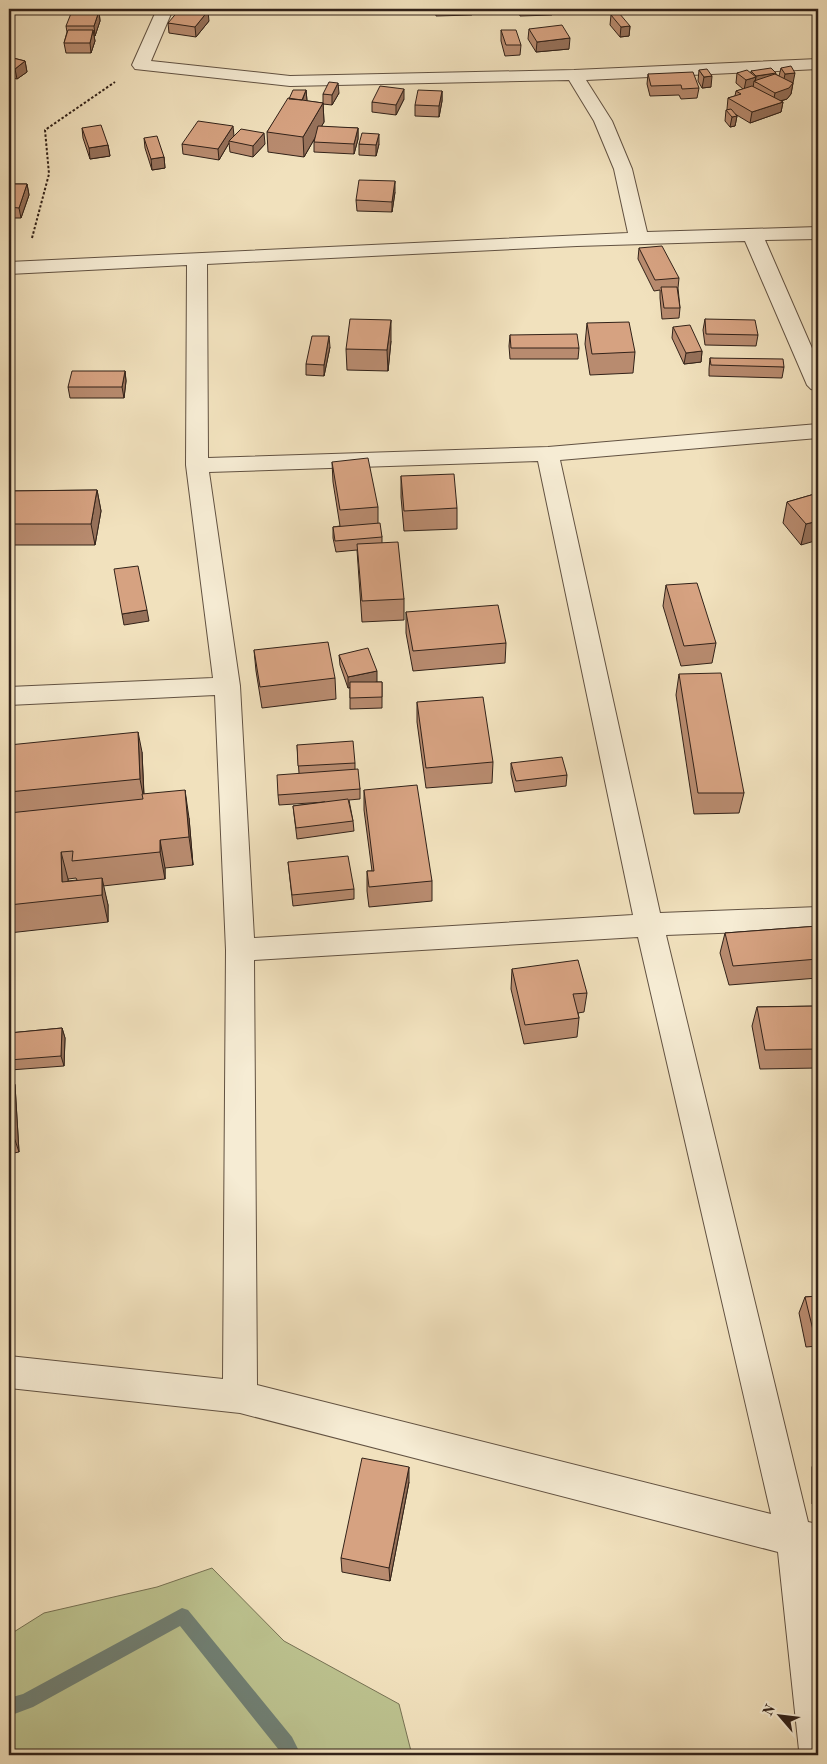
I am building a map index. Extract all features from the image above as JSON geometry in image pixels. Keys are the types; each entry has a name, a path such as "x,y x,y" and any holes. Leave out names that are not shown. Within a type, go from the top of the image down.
{"street":[{"path":"165,9 141,65 290,81 574,75 818,64"},
{"path":"574,75 604,121 622,169 638,238"},
{"path":"16,268 638,238 818,233"},
{"path":"753,236 818,385"},
{"path":"197,259 197,465 227,686 240,950 240,1398"},
{"path":"197,465 548,454 818,431"},
{"path":"548,454 649,925 806,1540 818,1750"},
{"path":"9,696 227,686"},
{"path":"240,950 649,925 818,918"},
{"path":"9,1372 240,1398 806,1540"}],"path":[{"path":"16,268 49,174 44,130 141,65"}],"green space":[{"path":"212,1568 284,1641 399,1704 412,1755 9,1755 9,1635 44,1613 157,1587"}],"building":[{"path":"180,9 208,11 195,27 168,23"},
{"path":"72,11 99,11 94,26 66,26"},
{"path":"619,13 630,26 621,27 611,15"},
{"path":"562,25 570,38 537,42 529,29"},
{"path":"68,30 93,30 90,43 64,43"},
{"path":"501,30 516,30 521,45 506,45"},
{"path":"9,57 25,61 15,69 9,67"},
{"path":"791,66 795,73 785,74 781,68"},
{"path":"771,68 776,73 756,76 751,71"},
{"path":"707,69 712,76 704,77 699,70"},
{"path":"747,70 756,77 746,80 737,73"},
{"path":"693,72 699,88 682,89 681,85 651,86 648,74"},
{"path":"775,74 793,83 789,88 775,93 754,81"},
{"path":"329,82 338,83 332,95 323,94"},
{"path":"380,86 404,89 396,105 372,102"},
{"path":"752,86 783,102 752,112 728,98 741,94 736,91"},
{"path":"293,90 306,90 302,100 289,99"},
{"path":"418,90 442,91 439,106 415,105"},
{"path":"288,98 323,103 303,137 267,132"},
{"path":"731,109 737,116 732,117 726,110"},
{"path":"198,121 233,126 218,149 182,144"},
{"path":"101,125 108,145 89,148 82,128"},
{"path":"318,126 358,128 354,144 314,142"},
{"path":"241,129 264,133 253,146 229,141"},
{"path":"362,133 379,134 376,145 359,144"},
{"path":"157,136 164,157 151,159 144,138"},
{"path":"359,180 395,181 392,202 356,200"},
{"path":"9,184 27,184 19,208 9,207"},
{"path":"662,246 679,278 655,280 639,248"},
{"path":"661,287 677,287 680,308 664,308"},
{"path":"350,319 391,320 387,350 346,349"},
{"path":"705,319 755,320 758,335 706,334"},
{"path":"629,322 635,352 592,354 587,323"},
{"path":"690,325 702,351 686,353 673,327"},
{"path":"577,334 579,348 511,348 510,335"},
{"path":"312,336 329,336 324,365 306,364"},
{"path":"710,358 783,359 784,367 711,365"},
{"path":"72,371 125,371 122,387 68,387"},
{"path":"368,458 378,507 340,510 332,462"},
{"path":"454,474 457,508 404,511 401,476"},
{"path":"97,490 91,524 9,524 9,491"},
{"path":"818,493 818,521 806,524 787,502"},
{"path":"380,523 382,537 335,541 333,527"},
{"path":"398,542 404,599 362,601 357,544"},
{"path":"138,566 147,610 122,614 114,569"},
{"path":"697,583 716,643 684,646 666,585"},
{"path":"498,605 506,643 413,651 406,612"},
{"path":"328,642 335,678 260,687 254,650"},
{"path":"368,648 377,671 348,677 339,655"},
{"path":"721,673 744,793 698,793 679,674"},
{"path":"350,682 382,682 382,697 350,698"},
{"path":"483,697 493,762 426,768 417,702"},
{"path":"138,732 140,779 9,792 9,745"},
{"path":"353,741 355,763 298,766 297,745"},
{"path":"562,757 567,775 516,781 511,763"},
{"path":"358,769 360,789 278,795 277,775"},
{"path":"417,785 432,881 369,887 367,871 374,871 364,790"},
{"path":"185,790 189,837 160,840 160,852 72,861 73,851 61,852 62,882 102,878 102,895 9,905 9,813 143,799 142,794"},
{"path":"348,799 353,821 296,828 293,806"},
{"path":"348,856 354,889 292,895 288,862"},
{"path":"818,926 818,959 733,966 725,933"},
{"path":"578,960 587,993 573,994 579,1018 525,1025 512,969"},
{"path":"818,1006 818,1049 765,1050 757,1007"},
{"path":"62,1028 61,1056 9,1060 9,1033"},
{"path":"9,1070 13,1134 9,1134"},
{"path":"818,1296 818,1330 813,1330 805,1297"},
{"path":"362,1458 409,1467 389,1568 341,1558"},
{"path":"816,1459 818,1459 818,1497 816,1497"}],"waterway":[{"path":"9,1707 27,1701 182,1616 286,1743 292,1755"}]}
